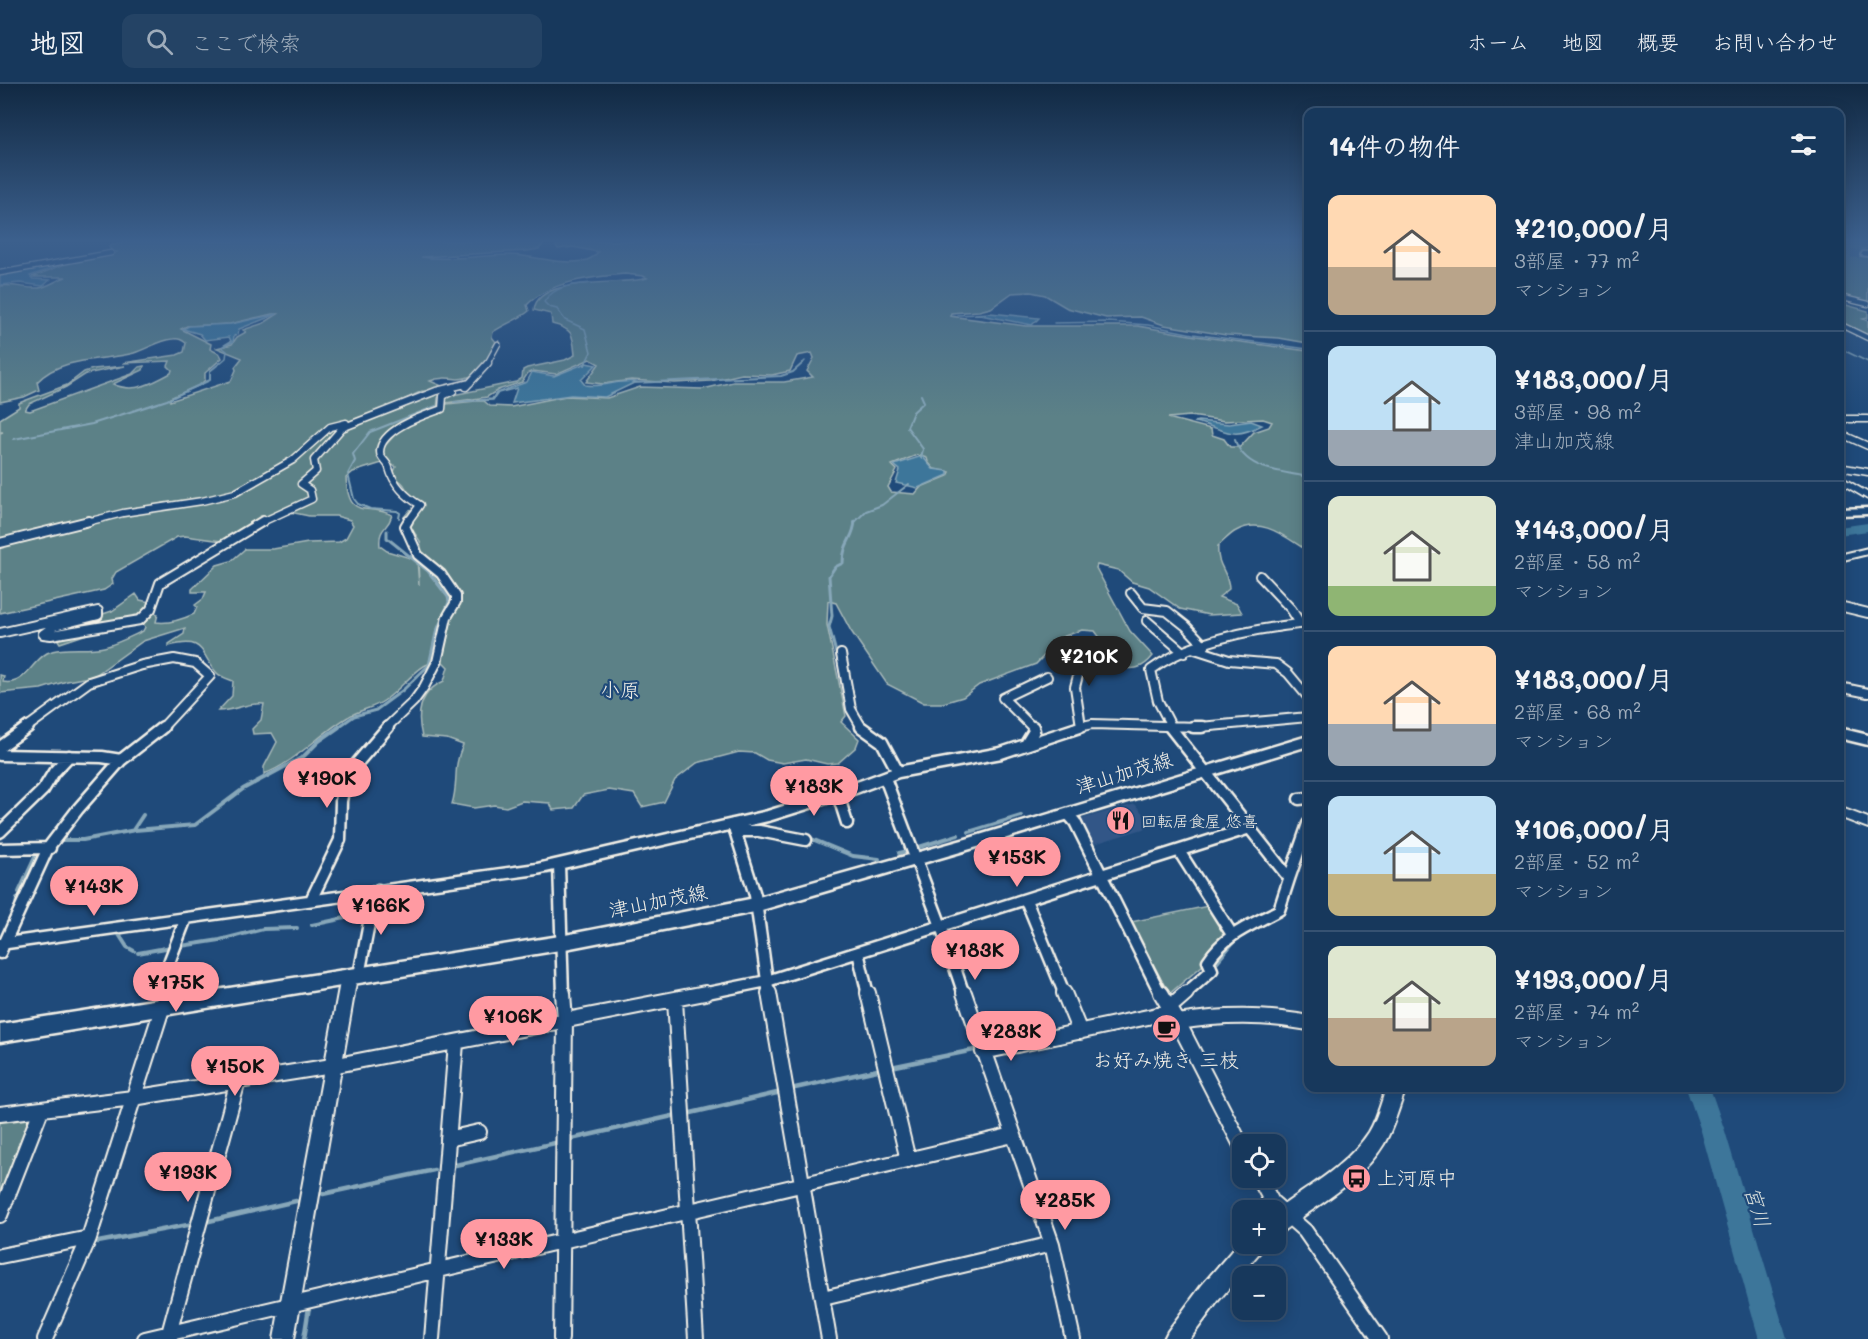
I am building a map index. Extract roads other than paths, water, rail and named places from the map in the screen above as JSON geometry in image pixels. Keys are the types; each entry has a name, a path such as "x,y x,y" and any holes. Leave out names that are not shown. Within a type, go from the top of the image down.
{"main road":[{"path":"1844,512 1868,510"},
{"path":"1844,734 1868,740"},
{"name":"津山加茂線","path":"0,1033 560,943 755,905 1304,742"},
{"path":"1286,1216 1346,1170 1375,1140 1387,1116 1395,1092"},
{"path":"1176,1339 1210,1293 1243,1254"}],"street":[{"path":"1850,300 1868,304"},
{"path":"1844,326 1868,338"},
{"path":"311,900 340,840 341,801 346,776 369,746 424,687 436,662 447,617 456,602 456,596 441,574 418,555 405,526 420,505 405,497 400,486 392,479 389,465 381,456 382,446 394,431 409,421 442,409 442,399 446,393 468,387 486,366 498,344"},
{"path":"0,633 98,611 98,615 92,618 62,624 48,629 44,634 51,635 140,620 151,609 160,583 257,524 312,499 310,490 301,484 316,471 314,460 342,428 436,391 470,383"},
{"path":"0,543 123,513 202,501 235,493 293,460 330,428 405,404"},
{"path":"1844,419 1868,419"},
{"path":"1844,435 1868,446"},
{"path":"1844,439 1857,439"},
{"path":"1844,468 1868,472"},
{"path":"1844,482 1868,496"},
{"path":"1844,557 1868,551"},
{"path":"1260,576 1304,623"},
{"path":"1131,593 1143,608 1167,611 1205,645"},
{"path":"1844,607 1868,613"},
{"path":"1147,621 1184,653"},
{"path":"1290,876 1173,728 1158,701 1151,670 1161,661 1237,635 1304,623"},
{"path":"1195,649 1229,660 1276,664 1288,673 1304,692"},
{"path":"1081,726 1075,687 1081,664 1103,651"},
{"path":"841,654 850,709 863,730 882,742 898,772"},
{"path":"0,747 89,682 157,661 174,659 200,665 210,676 190,696 169,723 122,760 92,793 42,860 20,915 2,947"},
{"path":"1026,744 1034,730 1033,727 1003,698 1047,677"},
{"path":"1844,688 1868,693"},
{"path":"2,947 186,918 519,872 559,864 734,828 840,794 898,772 991,755 1081,726 1104,724 1173,728 1304,717"},
{"path":"0,755 69,756 122,760"},
{"path":"0,832 43,790 54,772 69,756"},
{"path":"836,775 847,823"},
{"path":"885,778 941,926 982,1049 1052,1244 1073,1339"},
{"path":"1068,814 1075,822 1235,1134"},
{"path":"1844,814 1868,823"},
{"path":"734,828 806,840"},
{"path":"734,828 755,895 767,981 829,1339"},
{"path":"0,1114 133,1098 332,1066 767,981 1250,828"},
{"path":"982,1049 1162,1014 1168,1006 1212,970 1208,961 1214,950 1231,933 1279,910 1304,836"},
{"path":"0,849 50,848"},
{"path":"1179,851 1231,933"},
{"path":"559,864 564,1021 561,1339"},
{"path":"284,1339 332,1066 378,891"},
{"path":"1026,900 1079,1029"},
{"path":"45,1339 89,1238 166,993 165,973 186,918"},
{"path":"858,952 908,1160"},
{"path":"675,1000 696,1339"},
{"path":"1178,1022 1204,1017 1264,1017 1304,1022"},
{"path":"432,1339 456,1043"},
{"path":"169,1336 238,1081"},
{"path":"0,1215 41,1110"},
{"path":"448,1139 479,1132"},
{"path":"146,1339 169,1336 291,1304 1013,1135"},
{"path":"1286,1222 1305,1230 1380,1339"},
{"path":"0,1256 89,1238"},
{"path":"823,1298 1052,1244"}],"waterway":[{"path":"546,300 544,302 549,307 557,309 565,320 585,329 591,352 585,364"},
{"path":"957,315 979,314"},
{"path":"1054,323 1109,322 1148,325 1193,334 1304,348"},
{"path":"219,364 226,358 227,351 222,347 227,344"},
{"path":"1844,350 1868,362"},
{"path":"14,439 92,424 167,400 210,380 210,371 220,363"},
{"path":"633,383 781,376 793,372 803,363"},
{"path":"921,395 924,402 913,412 907,427 923,449 921,458"},
{"path":"399,518 400,513 397,511 370,509 358,504 354,499 348,474 355,461 353,454 370,432 436,406"},
{"path":"1235,440 1240,450 1255,464 1304,476"},
{"path":"855,522 866,511 882,505 909,484"},
{"path":"838,660 829,627 832,616 829,576 835,567 843,563 843,556 855,522"},
{"name":"宮川","path":"1844,530 1868,527"},
{"path":"337,728 354,716 376,710 403,690 429,665 436,633 449,602 448,597 428,571 387,538 387,531"},
{"path":"61,840 83,840 135,830 195,825 243,789 303,757 319,741 339,727"},
{"path":"133,830 143,815"},
{"path":"969,832 1021,816"},
{"path":"706,835 728,831"},
{"path":"919,847 958,835"},
{"path":"807,837 853,856 879,859"},
{"path":"899,853 908,851"},
{"path":"1302,855 1304,851"},
{"path":"19,892 36,855"},
{"path":"563,869 576,865"},
{"path":"513,877 552,872"},
{"path":"15,912 17,899"},
{"path":"312,925 364,914"},
{"path":"181,946 220,940 263,929 297,928"},
{"path":"118,933 127,947 134,951"},
{"path":"1215,964 1236,939"},
{"path":"138,953 171,947"},
{"path":"891,1067 979,1049"},
{"path":"795,1088 882,1069"},
{"name":"宮川","path":"1699,1092 1713,1131 1773,1339"},
{"path":"691,1113 777,1093"},
{"path":"571,1139 677,1115"},
{"path":"451,1166 555,1143"},
{"path":"323,1194 434,1170"},
{"path":"205,1222 296,1201"},
{"path":"98,1242 193,1224"},
{"path":"304,1339 309,1307"}],"place":[{"name":"回転居食屋 悠喜","path":"1120,821"},
{"name":"お好み焼き 三枝","path":"1166,1029"},
{"name":"上河原中","path":"1356,1178"}],"district":[{"name":"小原","path":"620,690"}]}
